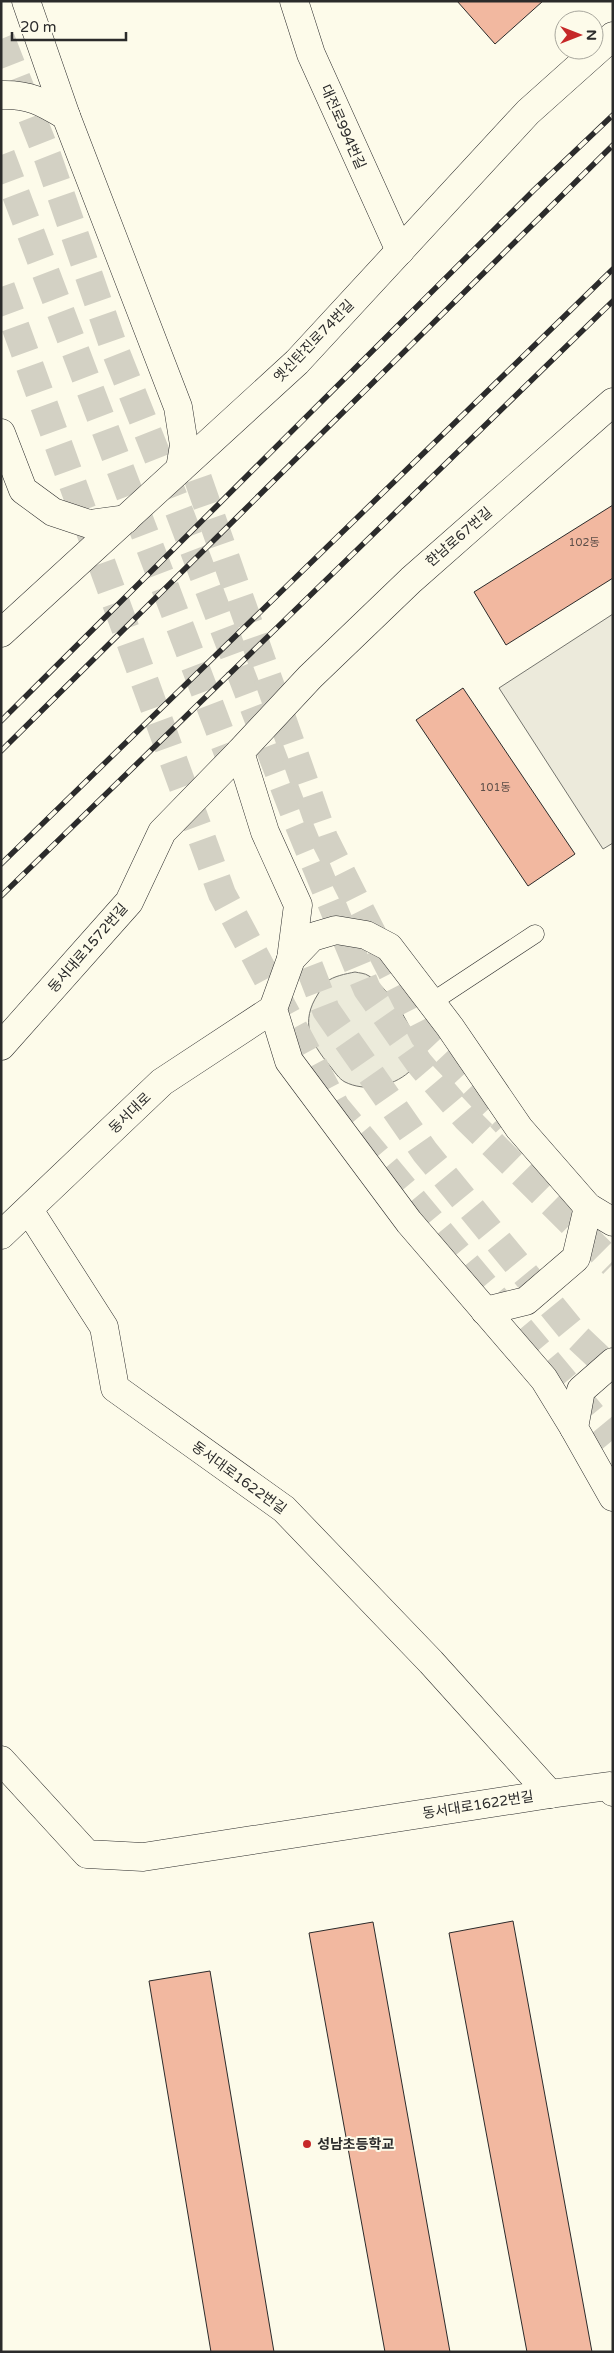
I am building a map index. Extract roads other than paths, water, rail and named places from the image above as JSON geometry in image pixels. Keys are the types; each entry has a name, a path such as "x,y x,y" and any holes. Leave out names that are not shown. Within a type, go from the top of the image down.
{"street":[{"path":"26,1 66,116 178,407 184,445 180,469"},
{"name":"대전로994번길","path":"294,1 311,54 400,251"},
{"name":"옛신탄진로74번길","path":"1,633 297,362 528,112 613,36"},
{"path":"1,95 21,94 43,102 66,116"},
{"name":"한남로67번길","path":"240,752 310,677 411,580 613,402"},
{"path":"1,433 23,490 53,512 88,524 126,519"},
{"path":"240,752 265,832 298,905 291,959 273,1009 289,1061 409,1222 544,1379 613,1497"},
{"name":"동서대로1572번길","path":"1,1046 129,902 162,832 240,752"},
{"path":"298,905 336,930 366,935 389,947 432,1002 520,1128 588,1207 613,1222"},
{"path":"291,959 312,937 336,930"},
{"name":"동서대로","path":"1,1235 162,1082 273,1009"},
{"path":"485,1311 526,1301 576,1258 588,1207"},
{"name":"동서대로1622번길","path":"29,1210 104,1327 115,1388 284,1508 430,1662 550,1794"},
{"path":"574,1428 581,1390 613,1362"},
{"name":"동서대로1622번길","path":"1,1760 87,1854 134,1857 550,1794 609,1786 613,1792"}],"lane":[{"path":"432,1002 535,934"}],"tunnel":[{"path":"1,39 48,158 113,345 174,498 298,823 367,989 419,1063 466,1118 613,1264"},
{"path":"1,155 239,782"},
{"path":"1,287 222,894 336,1107 613,1440"},
{"path":"184,439 324,838 424,1036 506,1123"},
{"path":"294,927 326,1010 425,1152 577,1337 613,1371"}],"railway":[{"path":"1,721 534,190 613,115"},
{"path":"1,751 613,145"},
{"path":"1,864 613,269"},
{"path":"1,896 613,301"}],"place":[{"name":"성남초등학교","path":"307,2144"}]}
